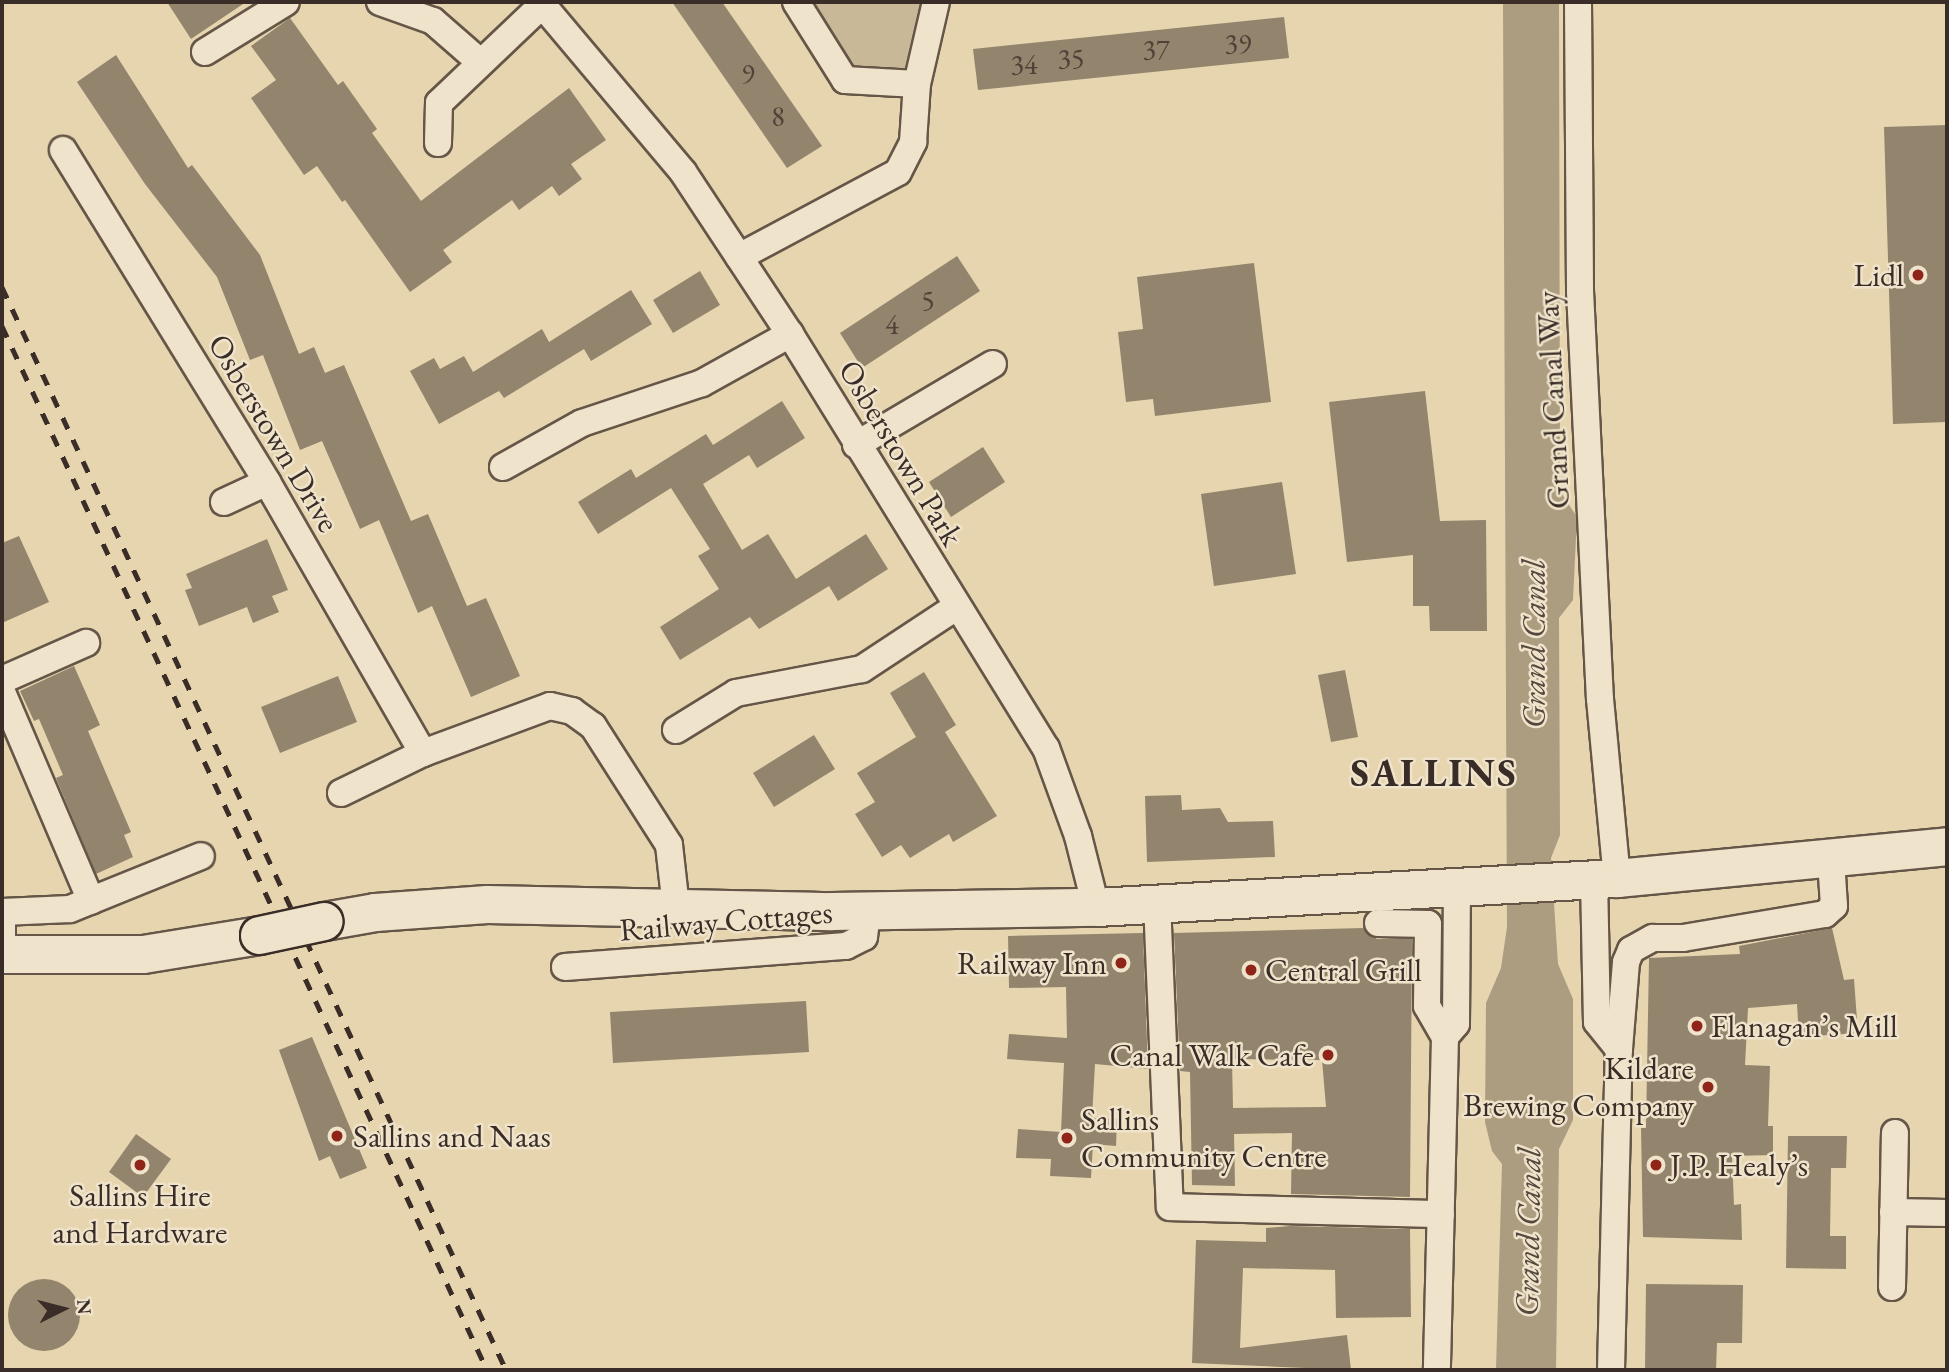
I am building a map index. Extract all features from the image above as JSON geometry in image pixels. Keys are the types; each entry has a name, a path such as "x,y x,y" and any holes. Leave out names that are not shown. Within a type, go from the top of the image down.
{"street":[{"path":"205,52 286,2"},
{"path":"380,2 433,21 480,62"},
{"path":"796,2 845,80 916,83"},
{"path":"739,257 898,172 913,142 916,83 936,2"},
{"name":"Grand Canal Way","path":"1578,2 1580,291 1600,699 1594,879 1597,1022 1619,1049"},
{"path":"438,143 439,103 541,3"},
{"name":"Osberstown Park","path":"541,3 683,172 790,334 956,607 1046,748 1077,836 1096,907"},
{"name":"Osberstown Drive","path":"63,150 267,482 423,753"},
{"path":"503,467 582,424 702,383 790,334"},
{"path":"856,444 993,363"},
{"path":"223,502 267,482"},
{"path":"676,730 736,693 862,669 956,607"},
{"path":"2,680 86,643"},
{"path":"2,692 91,901"},
{"path":"341,793 423,753 550,706 572,711 593,726 668,845 676,907"},
{"path":"2,954 132,955 260,935 375,912 487,904 867,911 1096,907 1594,879 1831,859 1947,846"},
{"path":"2,944 2,912 70,909 201,856"},
{"path":"1611,1370 1619,1049 1626,962 1631,950 1653,938 1683,938 1825,914 1834,906 1831,859"},
{"path":"1445,1037 1456,1024 1474,886"},
{"path":"1157,902 1170,1207 1441,1214"},
{"name":"Railway Cottages","path":"565,967 846,946 864,937 867,911"},
{"path":"1378,923 1428,924 1427,1006 1445,1037 1437,1370"},
{"path":"1892,1287 1895,1133"},
{"path":"1894,1212 1947,1213"}],"shaded area":[{"path":"798,2 930,2 908,86 841,74"}],"water":[{"name":"Grand Canal","path":"1503,2 1559,2 1560,491 1577,517 1573,600 1559,618 1560,835 1551,858 1558,964 1573,999 1573,1120 1559,1149 1556,1370 1496,1370 1502,1164 1492,1151 1485,1122 1486,1003 1501,968 1507,927"}],"building":[{"path":"167,2 246,2 191,39"},
{"path":"672,2 722,2 822,146 787,168"},
{"path":"1284,17 1289,58 978,90 973,49"},
{"path":"290,18 338,85 343,81 377,129 372,133 421,201 569,88 606,140 571,164 582,179 559,196 552,186 519,210 512,200 443,250 452,262 410,292 345,200 342,202 317,166 304,175 251,98 276,80 251,46"},
{"path":"116,55 188,168 192,165 260,255 299,354 314,347 325,373 344,365 411,521 428,514 467,606 486,598 520,676 471,697 432,606 418,613 379,520 360,529 322,441 300,450 263,355 250,360 217,277 145,184 77,82"},
{"name":"Lidl","path":"1947,125 1947,422 1893,424 1884,127"},
{"path":"957,256 980,291 862,368 840,333"},
{"path":"1254,263 1271,402 1155,416 1153,399 1126,402 1118,332 1143,329 1137,277"},
{"path":"700,271 720,305 673,333 653,300"},
{"path":"631,290 652,324 591,361 584,349 504,398 499,391 439,424 410,371 434,358 440,369 464,356 473,372 542,329 549,342"},
{"path":"1425,391 1440,521 1486,520 1487,631 1430,631 1429,606 1413,606 1413,555 1347,562 1329,402"},
{"path":"782,401 805,438 757,468 749,455 703,484 742,550 768,534 796,579 866,534 888,569 838,601 829,586 759,629 750,617 680,660 660,627 719,589 698,556 710,549 671,488 598,534 578,502 631,469 636,478 706,434 713,445"},
{"path":"983,447 1005,482 951,517 929,482"},
{"path":"1282,482 1296,574 1214,586 1201,494"},
{"path":"19,536 49,602 2,623 2,543"},
{"path":"267,539 288,590 272,596 279,612 253,623 247,607 199,626 185,590 192,588 186,574"},
{"path":"74,666 100,725 88,731 131,832 124,835 133,857 96,874 56,778 63,775 39,719 34,721 20,691"},
{"path":"1345,670 1358,737 1331,742 1318,675"},
{"path":"924,672 956,725 945,732 997,816 953,842 949,834 910,858 901,845 882,857 855,814 875,802 857,773 916,737 890,693"},
{"path":"338,676 357,722 280,753 261,707"},
{"path":"814,735 835,769 774,807 753,773"},
{"path":"1181,795 1182,810 1220,808 1228,822 1273,821 1275,857 1147,862 1145,796"},
{"path":"1363,928 1377,939 1412,939 1410,1197 1291,1194 1292,1133 1234,1134 1235,1186 1192,1185 1190,1072 1180,1071 1174,933","holes":["1232,1059 1322,1060 1326,1107 1233,1108"]},
{"path":"1832,928 1844,980 1854,979 1858,1033 1799,1037 1797,1004 1748,1008 1745,1065 1770,1066 1768,1126 1773,1126 1773,1155 1732,1156 1734,1205 1741,1204 1742,1240 1643,1237 1641,1128 1646,1128 1649,958 1740,954 1739,946"},
{"path":"1143,933 1148,1069 1095,1064 1092,1118 1117,1119 1116,1146 1093,1144 1091,1178 1050,1176 1051,1159 1016,1158 1018,1129 1061,1132 1064,1063 1007,1059 1009,1034 1067,1038 1066,987 1009,988 1008,936"},
{"path":"806,1001 809,1052 613,1063 610,1012"},
{"path":"312,1037 367,1168 340,1179 330,1156 319,1161 279,1050"},
{"name":"Sallins Hire and Hardware","path":"136,1134 171,1159 143,1197 109,1172"},
{"path":"1788,1136 1847,1136 1846,1168 1831,1168 1830,1236 1846,1236 1846,1269 1786,1268"},
{"path":"1290,1226 1410,1229 1411,1317 1336,1318 1335,1270 1243,1268 1240,1348 1347,1335 1351,1370 1192,1363 1196,1240 1266,1242 1266,1228"},
{"path":"44,1279 58,1282 70,1289 77,1301 80,1315 77,1329 70,1341 58,1348 44,1351 30,1348 18,1341 11,1329 8,1315 11,1301 18,1289 30,1282"},
{"path":"1646,1284 1743,1285 1742,1343 1717,1343 1716,1370 1645,1370"}],"railway":[{"path":"2,287 506,1370"},
{"path":"2,326 487,1370"}],"place":[{"name":"Lidl","path":"1918,275"},
{"name":"Railway Inn","path":"1121,963"},
{"name":"Central Grill","path":"1251,970"},
{"name":"Flanagan’s Mill","path":"1697,1026"},
{"name":"Canal Walk Cafe","path":"1328,1055"},
{"name":"Kildare Brewing Company","path":"1708,1087"},
{"name":"Sallins and Naas","path":"337,1136"},
{"name":"Sallins Community Centre","path":"1067,1138"},
{"name":"Sallins Hire and Hardware","path":"140,1165"},
{"name":"J.P. Healy’s","path":"1656,1165"}],"district":[{"name":"SALLINS","path":"1434,773"}]}
